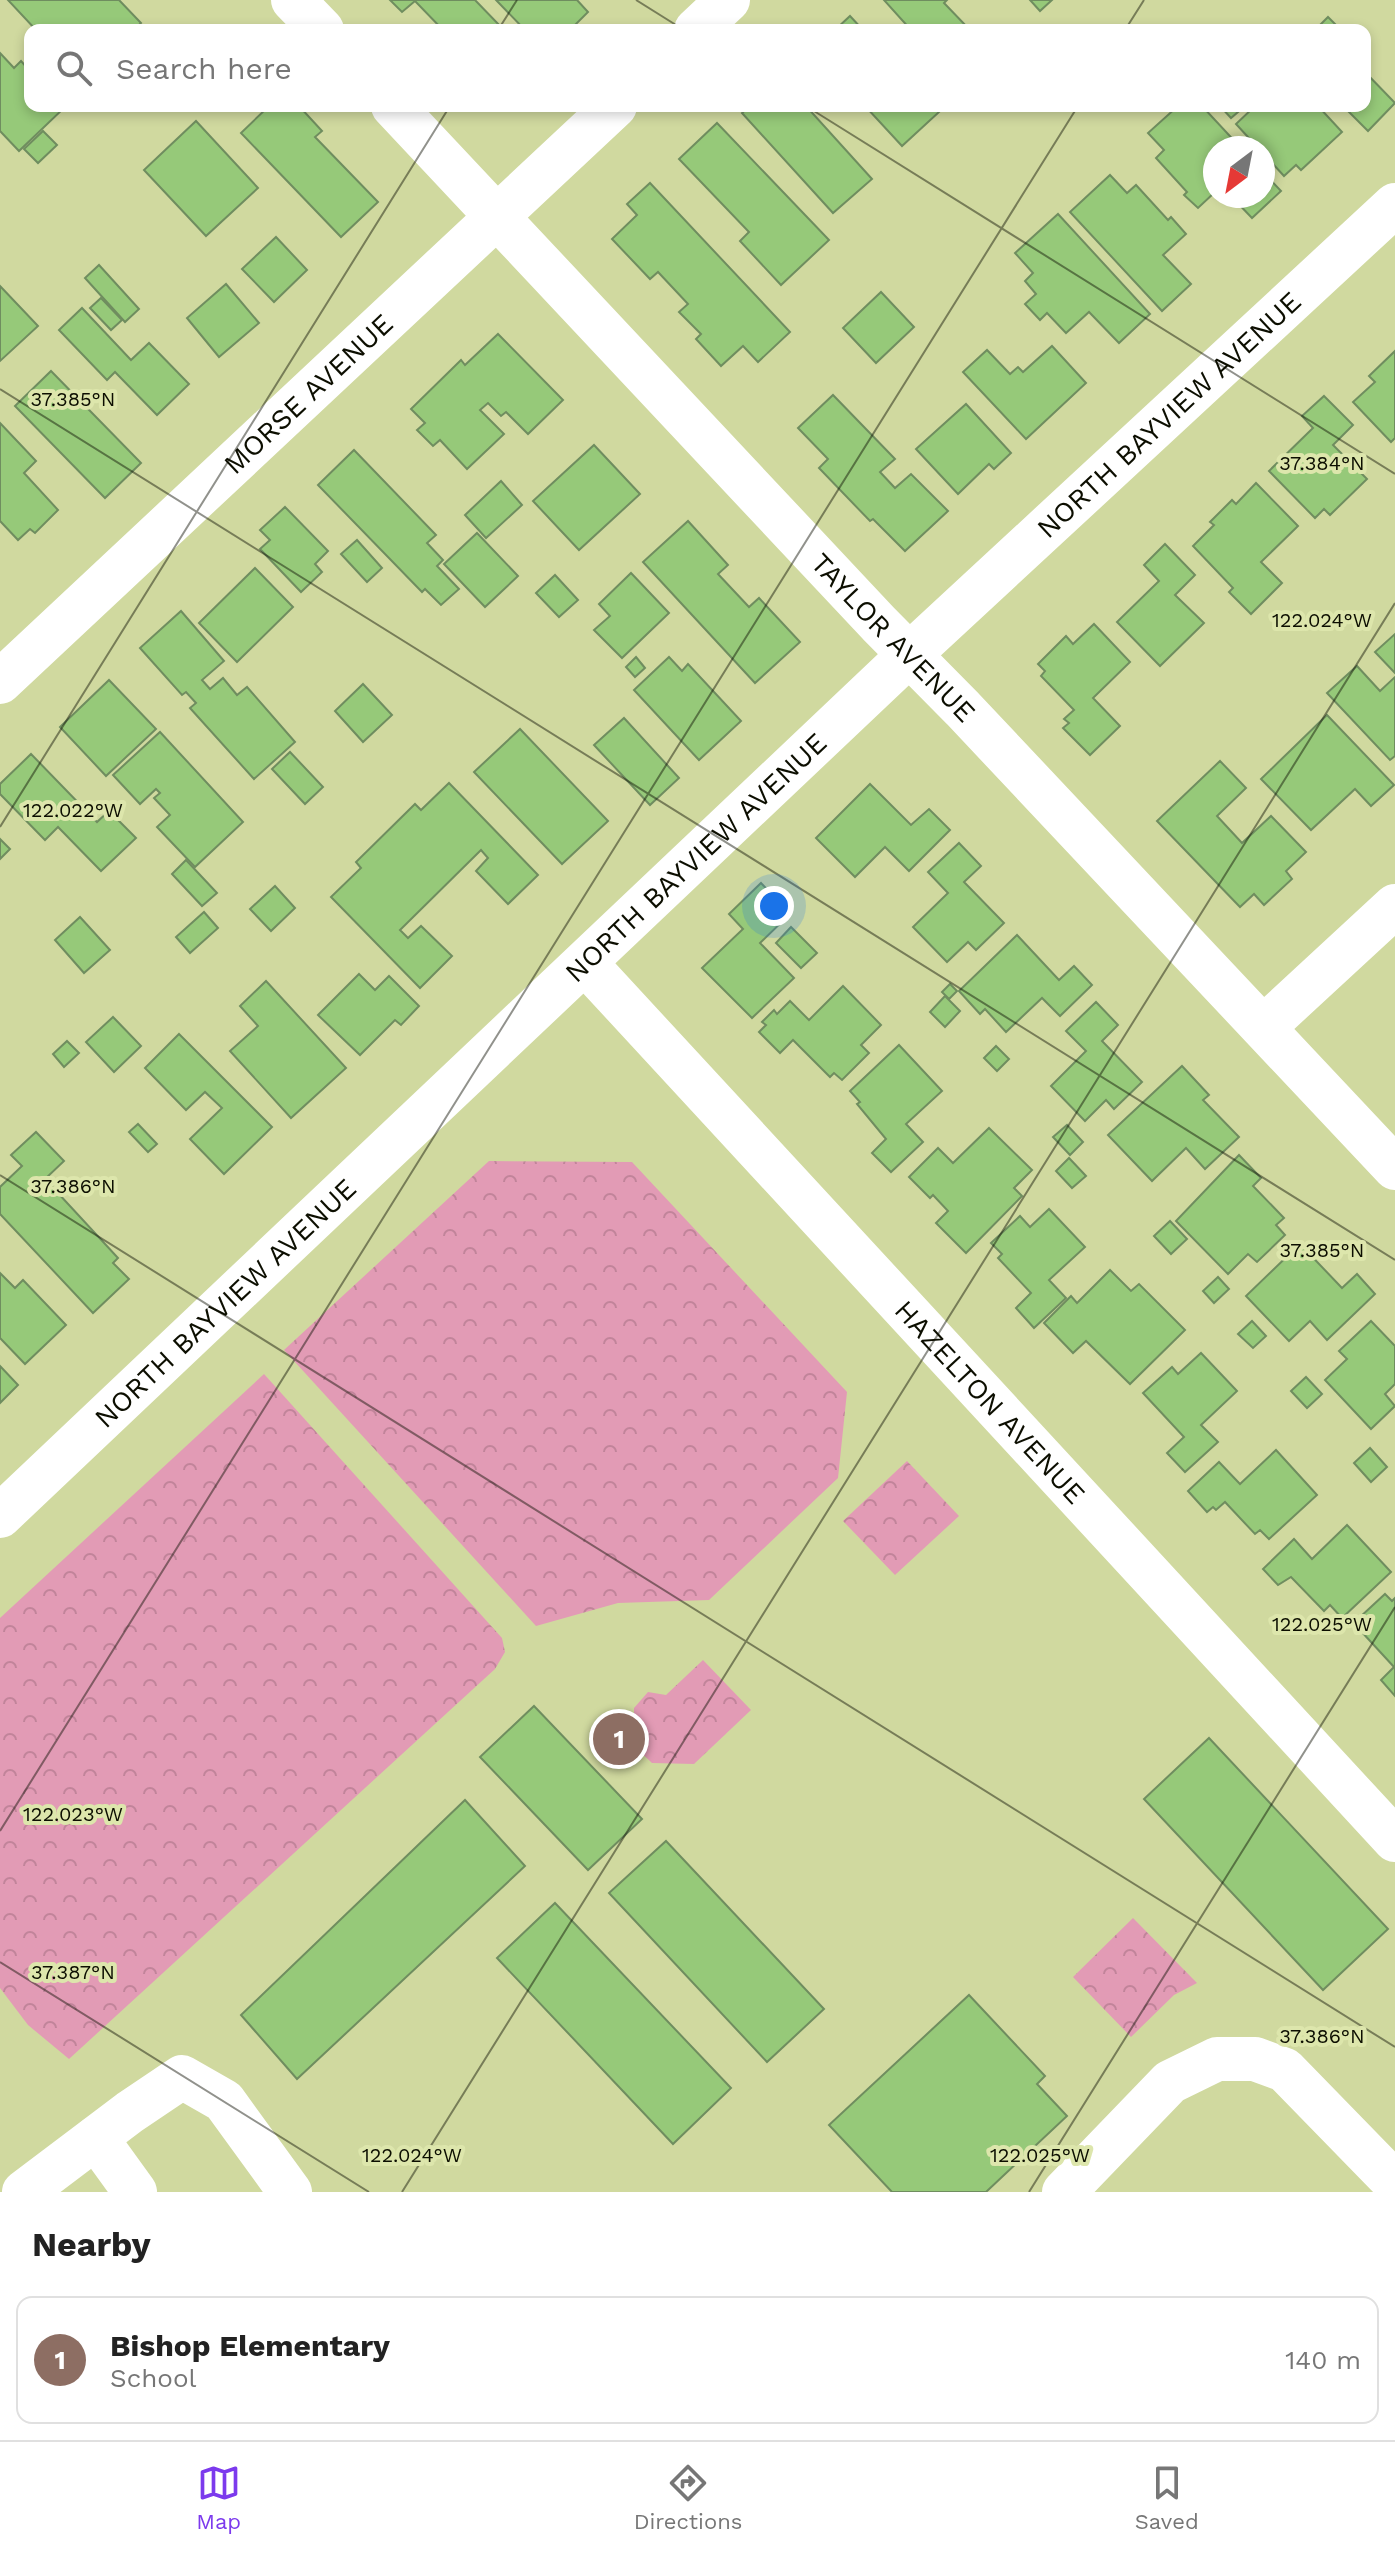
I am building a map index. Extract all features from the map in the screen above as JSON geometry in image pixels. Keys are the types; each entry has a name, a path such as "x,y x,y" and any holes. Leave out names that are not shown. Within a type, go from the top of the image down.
{"street":[{"path":"293,0 316,24"},
{"path":"702,24 728,0"},
{"name":"TAYLOR AVENUE","path":"399,112 1395,1168"},
{"name":"MORSE AVENUE","path":"0,682 609,112"},
{"name":"NORTH BAYVIEW AVENUE","path":"0,1516 910,654 1395,205"},
{"path":"1264,1027 1395,906"},
{"name":"HAZELTON AVENUE","path":"586,964 1395,1840"},
{"path":"1064,2192 1170,2082 1217,2059 1255,2059 1285,2070 1395,2183"},
{"path":"24,2192 182,2077 224,2101 290,2192"},
{"path":"96,2138 135,2192"}],"green space":[{"path":"489,1161 632,1162 847,1392 838,1478 709,1600 618,1603 536,1626 284,1350"},
{"path":"264,1374 502,1638 505,1652 495,1669 69,2059 28,2025 0,1988 0,1618"},
{"path":"907,1461 959,1516 895,1575 843,1521"},
{"path":"703,1660 751,1710 694,1764 652,1763 634,1746 634,1708 648,1692 666,1695"},
{"path":"1133,1918 1197,1983 1174,1995 1131,2037 1073,1977"}],"building":[{"path":"8,0 119,0 141,23 140,24 30,24"},
{"path":"390,0 475,0 498,24 437,24 415,1 402,12"},
{"path":"496,0 577,0 588,12 576,24 519,24"},
{"path":"884,0 947,0 944,3 964,24 906,24"},
{"path":"1030,0 1052,0 1040,11"},
{"path":"850,16 857,24 841,24"},
{"path":"1328,17 1335,24 1321,24"},
{"path":"0,53 14,68 21,61 24,64 24,112 60,112 19,151 0,131"},
{"path":"1371,78 1395,103 1368,131 1349,112 1371,112"},
{"path":"263,112 305,112 322,131 315,137 378,202 341,237 241,133"},
{"path":"811,112 872,179 833,213 742,113"},
{"path":"871,112 939,112 902,146"},
{"path":"1171,112 1208,112 1230,136 1203,136 1203,203 1198,208 1156,158 1164,150 1148,133"},
{"path":"1249,112 1324,112 1342,132 1301,170 1296,165 1284,176 1275,166 1275,136 1247,136 1236,124"},
{"path":"196,121 258,188 206,236 144,170"},
{"path":"717,123 829,240 781,285 740,241 749,232 679,159"},
{"path":"43,131 57,145 38,163 24,149"},
{"path":"1110,175 1127,193 1136,185 1168,220 1171,217 1186,234 1163,255 1191,284 1162,311 1070,212"},
{"path":"650,183 790,332 758,362 743,346 721,366 696,339 701,334 679,312 688,304 658,272 650,279 612,239 637,215 627,204"},
{"path":"1242,208 1263,208 1252,218"},
{"path":"1058,214 1150,314 1119,343 1089,312 1066,333 1047,313 1040,320 1025,304 1036,294 1025,281 1033,273 1015,253"},
{"path":"276,237 307,270 274,302 242,269"},
{"path":"99,265 139,309 125,322 85,278"},
{"path":"226,284 259,323 219,357 187,318"},
{"path":"0,286 38,326 0,361"},
{"path":"881,292 914,327 876,363 843,328"},
{"path":"101,298 122,320 111,330 90,308"},
{"path":"82,308 131,360 149,343 189,384 157,415 115,372 107,380 59,330"},
{"path":"498,334 563,400 528,434 506,412 501,416 488,403 480,410 504,434 467,469 440,440 433,446 417,430 425,423 411,409 461,360 465,365"},
{"path":"1052,346 1086,383 1026,439 963,372 987,350 1010,374 1018,367 1023,372"},
{"path":"1395,351 1395,438 1391,442 1353,402 1375,382 1369,376"},
{"path":"51,371 141,463 105,498 15,406"},
{"path":"833,395 895,459 880,472 895,488 911,474 948,511 905,551 873,519 870,521 819,468 828,459 798,428"},
{"path":"1324,396 1353,425 1333,445 1367,479 1330,515 1324,509 1315,518 1269,471 1313,428 1302,416"},
{"path":"966,404 1011,453 994,469 989,464 958,494 916,449"},
{"path":"0,423 36,461 24,473 58,510 35,533 30,529 18,540 0,521"},
{"path":"594,445 640,494 579,550 533,501"},
{"path":"354,450 436,535 427,543 443,560 437,566 459,589 441,605 425,589 422,592 318,485"},
{"path":"501,481 522,505 486,538 465,515"},
{"path":"1256,483 1298,526 1261,562 1282,583 1251,614 1229,592 1233,588 1193,546 1214,525 1210,522 1232,500 1236,504"},
{"path":"285,507 328,551 315,564 322,572 301,592 260,549 270,540 260,530"},
{"path":"688,521 728,565 718,574 749,607 759,598 800,642 755,683 643,562"},
{"path":"477,533 518,576 485,607 444,564"},
{"path":"357,540 382,568 367,582 341,554"},
{"path":"1165,544 1195,575 1175,595 1204,623 1160,666 1117,622 1159,581 1144,565"},
{"path":"255,568 293,607 237,662 199,623"},
{"path":"631,573 669,613 622,658 594,630 610,616 599,604"},
{"path":"555,575 578,600 559,617 536,593"},
{"path":"181,611 224,661 202,680 210,689 223,678 237,695 247,687 295,742 254,779 190,708 196,703 186,692 182,695 140,648"},
{"path":"1094,624 1130,662 1093,698 1120,726 1090,755 1063,728 1069,723 1064,719 1074,710 1041,676 1045,671 1038,664 1066,636 1073,644"},
{"path":"1395,634 1395,673 1375,652"},
{"path":"636,657 645,668 635,677 626,667"},
{"path":"669,657 682,671 688,664 741,721 699,760 634,690"},
{"path":"1357,666 1380,691 1395,677 1395,756 1390,760 1327,693"},
{"path":"109,680 156,729 106,776 60,727"},
{"path":"363,684 392,715 363,742 335,711"},
{"path":"1327,715 1394,785 1371,806 1355,789 1311,830 1261,779"},
{"path":"624,718 679,778 650,805 594,745"},
{"path":"520,729 608,821 562,864 474,772"},
{"path":"160,732 243,822 195,867 157,827 170,815 154,798 160,793 156,789 140,804 113,775"},
{"path":"290,752 323,787 305,804 272,769"},
{"path":"31,754 97,822 109,811 136,838 101,871 58,827 45,840 0,794 0,784"},
{"path":"1220,761 1246,788 1217,816 1242,843 1271,816 1306,852 1286,871 1292,879 1264,905 1254,894 1240,907 1157,821"},
{"path":"449,783 538,875 508,904 476,871 488,858 481,850 400,930 408,938 421,926 452,956 420,988 331,897 361,868 356,862 415,804 421,810"},
{"path":"870,784 911,825 929,809 950,830 909,871 885,847 855,877 816,838"},
{"path":"0,839 10,849 0,859"},
{"path":"959,843 981,866 964,882 1004,923 976,950 968,942 947,962 913,927 948,893 928,872"},
{"path":"186,860 217,893 202,906 172,874"},
{"path":"761,883 790,914 760,943 794,978 752,1018 702,968 743,929 729,914"},
{"path":"275,886 295,908 271,931 250,909"},
{"path":"204,912 218,928 190,953 176,937"},
{"path":"80,917 110,950 84,973 55,940"},
{"path":"791,927 817,953 801,968 776,943"},
{"path":"1017,935 1059,980 1074,966 1092,985 1060,1016 1042,998 1006,1032 985,1009 980,1014 959,991"},
{"path":"359,974 375,990 389,976 419,1006 401,1025 395,1020 360,1055 318,1015"},
{"path":"266,981 346,1068 291,1118 230,1051 258,1026 240,1006"},
{"path":"950,984 957,991 949,999 942,992"},
{"path":"843,986 881,1025 861,1045 869,1053 842,1080 834,1073 830,1077 793,1040 780,1053 759,1032 766,1025 762,1022 774,1010 777,1014 790,1001 809,1020"},
{"path":"945,996 960,1011 945,1027 930,1012"},
{"path":"1096,1002 1118,1025 1102,1041 1142,1082 1114,1109 1106,1100 1085,1121 1051,1086 1086,1051 1066,1031"},
{"path":"113,1017 141,1046 114,1072 86,1042"},
{"path":"179,1034 272,1127 224,1174 190,1139 222,1108 205,1092 186,1110 145,1068"},
{"path":"67,1041 79,1053 64,1067 53,1054"},
{"path":"899,1045 942,1091 906,1124 923,1142 891,1172 872,1153 886,1139 850,1091"},
{"path":"996,1046 1009,1059 997,1071 984,1058"},
{"path":"1182,1066 1209,1095 1203,1100 1239,1137 1205,1169 1186,1148 1152,1181 1108,1135"},
{"path":"138,1124 157,1144 148,1152 129,1132"},
{"path":"1067,1125 1083,1142 1070,1155 1053,1137"},
{"path":"989,1128 1032,1170 1014,1188 1022,1196 966,1253 936,1223 948,1211 909,1177 938,1148 953,1163"},
{"path":"36,1132 64,1161 45,1179 118,1258 113,1263 129,1279 93,1313 0,1214 0,1187 22,1166 11,1155"},
{"path":"1239,1155 1261,1178 1253,1186 1284,1218 1276,1225 1285,1235 1257,1262 1248,1254 1228,1274 1176,1221"},
{"path":"1069,1158 1086,1176 1072,1188 1056,1171"},
{"path":"1049,1209 1085,1247 1049,1280 1066,1298 1034,1328 1016,1308 1031,1293 998,1258 1002,1254 991,1243 1020,1216 1030,1227"},
{"path":"1170,1221 1187,1239 1171,1254 1154,1236"},
{"path":"1300,1244 1342,1288 1357,1274 1375,1294 1327,1340 1310,1321 1289,1341 1246,1296"},
{"path":"1110,1270 1131,1291 1139,1284 1185,1330 1130,1384 1086,1341 1073,1353 1044,1323 1071,1296 1077,1303"},
{"path":"0,1273 15,1288 23,1280 66,1325 25,1364 0,1338"},
{"path":"1218,1277 1229,1289 1214,1303 1203,1291"},
{"path":"1252,1321 1266,1336 1253,1348 1238,1334"},
{"path":"1371,1321 1395,1346 1395,1384 1385,1394 1395,1406 1371,1429 1325,1380 1347,1359 1339,1351"},
{"path":"1201,1353 1237,1391 1201,1425 1218,1442 1185,1472 1167,1453 1184,1437 1143,1393 1172,1367 1178,1374"},
{"path":"0,1366 18,1385 0,1403"},
{"path":"1306,1377 1322,1394 1307,1408 1291,1391"},
{"path":"1370,1448 1387,1467 1371,1482 1354,1463"},
{"path":"1276,1450 1317,1495 1269,1539 1260,1530 1255,1534 1225,1502 1216,1510 1213,1507 1207,1512 1188,1491 1219,1462 1240,1484"},
{"path":"1347,1525 1391,1572 1342,1618 1330,1605 1324,1611 1291,1577 1278,1585 1263,1569 1294,1539 1312,1559"},
{"path":"1385,1594 1392,1601 1395,1598 1395,1696 1381,1680 1394,1667 1360,1630 1366,1625 1359,1618"},
{"path":"534,1706 642,1819 588,1870 480,1757"},
{"path":"1209,1738 1388,1929 1323,1990 1144,1799"},
{"path":"465,1800 525,1866 297,2079 241,2015"},
{"path":"666,1841 824,2009 767,2062 609,1893"},
{"path":"555,1903 731,2088 673,2144 497,1958"},
{"path":"969,1995 1045,2076 1037,2084 1067,2116 986,2192 892,2192 829,2125"}],"place":[{"name":"Bishop Elementary","path":"619,1739"}]}
